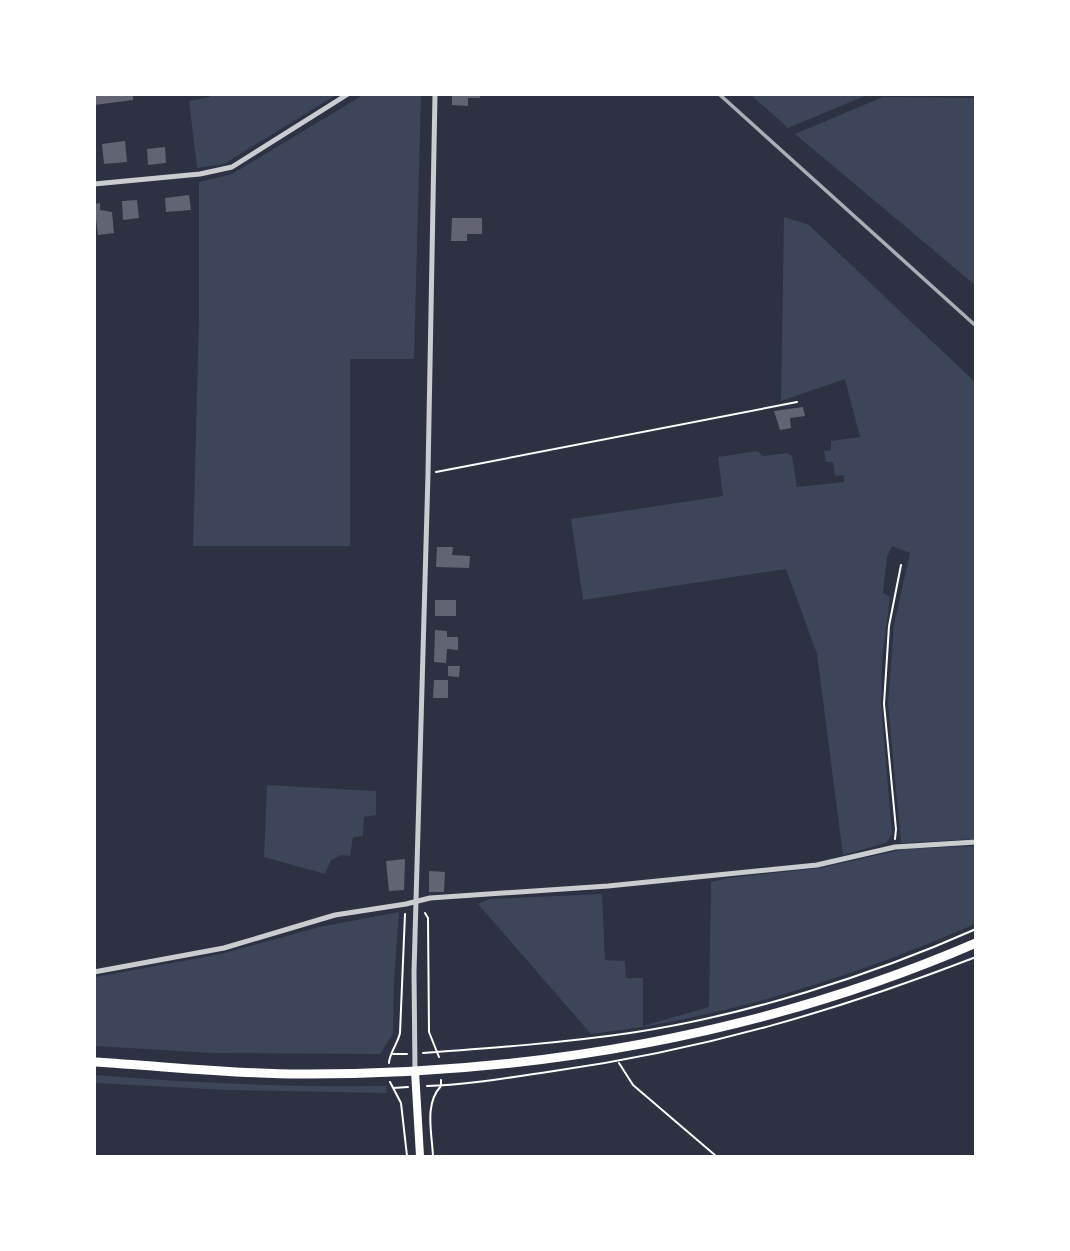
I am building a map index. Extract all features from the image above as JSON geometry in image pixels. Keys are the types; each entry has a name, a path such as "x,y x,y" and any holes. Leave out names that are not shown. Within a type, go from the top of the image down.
{"main road":[{"path":"94,1062 299,1074 415,1071 506,1064 616,1049 695,1034 876,982 975,943"},
{"path":"415,1071 420,1157"}],"street":[{"path":"94,184 200,174 232,167 348,94"},
{"path":"415,1071 414,972 418,901 435,94"},
{"path":"94,972 224,948 335,915 430,898 608,886 817,865 895,847 975,842"}],"path":[{"path":"428,474 797,402"},
{"path":"895,847 896,829 884,704 889,626 901,565"},
{"path":"418,901 428,918 429,1032 432,1045 439,1052 441,1086 431,1102 433,1157"},
{"path":"406,904 402,944 400,1033 398,1044 389,1058 389,1072 390,1085 401,1103 407,1157"},
{"path":"393,1054 631,1033 704,1018 745,1009 838,981 975,929"},
{"path":"619,1062 633,1085 716,1157"}],"shaded area":[{"path":"210,94 336,95 224,164 197,168 189,101 210,97"},
{"path":"363,95 421,95 414,359 350,359 350,546 193,546 199,317 199,182 232,174"},
{"path":"751,95 867,95 788,128"},
{"path":"883,97 975,98 975,285 795,134"},
{"path":"784,217 809,225 975,382 975,839 901,843 888,704 894,625 910,553 892,546 887,557 883,593 890,597 882,660 881,704 892,834 886,843 843,855 817,654 786,569 583,600 571,519 723,496 718,457 757,451 763,456 787,453 792,456 797,487 844,482 844,475 835,476 833,462 826,462 824,451 831,450 831,441 860,437 845,379 781,401"},
{"path":"267,785 376,791 376,815 364,817 363,836 353,837 350,856 341,855 331,860 325,874 264,857"},
{"path":"975,846 975,924 835,978 739,1007 690,1018 640,1027 591,1034 478,904 489,899 602,894 605,960 625,961 626,978 643,978 643,1026 709,1007 711,882 820,868 905,849"},
{"path":"399,912 393,1034 380,1054 212,1053 95,1046 95,977 221,954 319,927"},
{"path":"94,1075 240,1084 386,1086 387,1093 227,1090 95,1083"}],"building":[{"path":"94,94 133,94 133,100 94,105"},
{"path":"452,94 480,94 480,98 468,98 468,106 452,105"},
{"path":"125,141 127,162 104,164 102,144"},
{"path":"165,147 166,163 148,165 147,149"},
{"path":"189,195 191,210 166,212 165,198"},
{"path":"137,200 139,218 123,220 122,201"},
{"path":"100,203 100,210 112,212 114,233 98,235 94,204"},
{"path":"452,218 482,218 482,234 467,234 467,241 451,241"},
{"path":"803,407 805,416 790,418 791,428 780,430 774,411"},
{"path":"437,547 453,547 452,555 470,556 469,568 436,567"},
{"path":"435,600 456,600 456,616 435,616"},
{"path":"435,630 447,631 447,637 458,637 458,650 447,649 446,663 434,662"},
{"path":"448,666 460,666 459,677 448,676"},
{"path":"434,680 448,680 448,698 433,698"},
{"path":"405,859 404,890 389,891 386,861"},
{"path":"429,871 445,872 444,892 429,892"}],"railway":[{"path":"719,94 976,326"}]}
